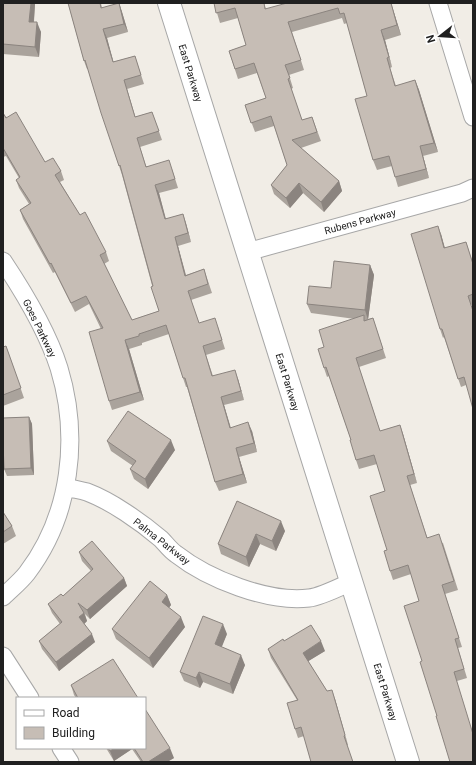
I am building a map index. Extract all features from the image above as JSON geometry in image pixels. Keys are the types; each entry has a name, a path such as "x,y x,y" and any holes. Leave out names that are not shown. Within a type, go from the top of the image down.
{"street":[{"name":"East Parkway","path":"169,3 408,762"},
{"path":"438,3 473,117"},
{"name":"Rubens Parkway","path":"248,252 462,193 473,188"},
{"name":"Goes Parkway","path":"3,261 43,329 59,367 66,400 69,427 70,461 66,487 56,522 38,557 26,574 3,596"},
{"name":"Palma Parkway","path":"66,487 86,492 106,500 154,534 175,554 211,575 248,591 290,599 310,598 351,582"},
{"path":"3,656 29,697"},
{"path":"62,749 70,762"}],"building":[{"path":"3,3 31,3 29,22 37,22 35,47 3,44"},
{"path":"68,3 100,3 101,8 119,3 124,24 103,29 113,62 135,56 141,75 124,80 135,117 152,112 159,131 137,138 146,167 169,160 175,179 155,185 165,219 183,214 188,233 175,237 185,276 204,269 208,284 188,291 199,323 215,318 222,340 203,346 212,376 235,370 241,391 221,397 230,428 248,422 254,443 236,448 243,474 215,482 185,378 183,378 166,325 125,340 140,392 109,401 89,332 103,328 86,296 71,303 51,263 50,264 20,210 31,203 16,180 20,177 3,148 3,113 6,118 16,112 45,162 53,158 61,171 55,175 80,215 85,212 106,252 100,255 132,320 159,311 151,287 153,286 120,165 119,166 101,113 85,60 84,61"},
{"path":"214,3 264,3 265,9 287,3 391,3 397,25 381,30 389,57 387,58 395,86 415,80 434,143 420,146 426,169 395,177 389,156 373,160 355,99 367,96 344,13 340,14 338,8 288,22 301,60 285,65 290,78 288,79 302,120 312,117 317,132 292,140 339,181 321,202 299,183 286,198 271,185 287,165 271,116 251,123 245,105 266,98 254,63 235,69 229,51 246,45 235,8 216,13"},
{"path":"438,226 444,248 466,242 473,264 473,294 468,296 473,311 473,409 464,377 458,379 442,329 440,329 411,234"},
{"path":"334,261 370,265 365,310 307,304 309,286 331,288"},
{"path":"364,315 364,321 373,318 383,349 356,358 380,431 400,425 414,474 407,476 427,538 439,534 454,581 442,585 459,638 455,639 464,669 454,672 473,734 473,762 450,762 420,662 422,661 404,606 419,601 408,565 390,571 384,551 387,550 370,496 385,491 374,455 356,460 351,440 326,367 324,368 318,349 324,347 319,330"},
{"path":"6,346 21,388 3,395 3,347"},
{"path":"128,411 171,440 145,479 130,469 136,461 107,441"},
{"path":"29,417 31,468 4,469 3,418"},
{"path":"237,501 281,521 272,541 256,534 246,557 218,544"},
{"path":"3,512 12,526 3,532"},
{"path":"92,541 124,578 87,610 78,603 84,613 79,617 92,634 56,662 39,641 62,622 48,604 61,594 63,596 93,569 79,552"},
{"path":"150,581 167,595 162,602 181,617 149,658 112,629"},
{"path":"203,616 223,624 215,644 241,655 230,684 199,672 196,678 180,672"},
{"path":"311,625 321,641 303,653 327,691 332,690 345,735 344,736 353,762 311,762 301,727 295,729 287,703 298,700 268,649 283,639 284,641"},
{"path":"113,659 137,697 77,697 71,685"},
{"path":"146,711 170,748 148,762 143,762 135,749 146,749"}]}
